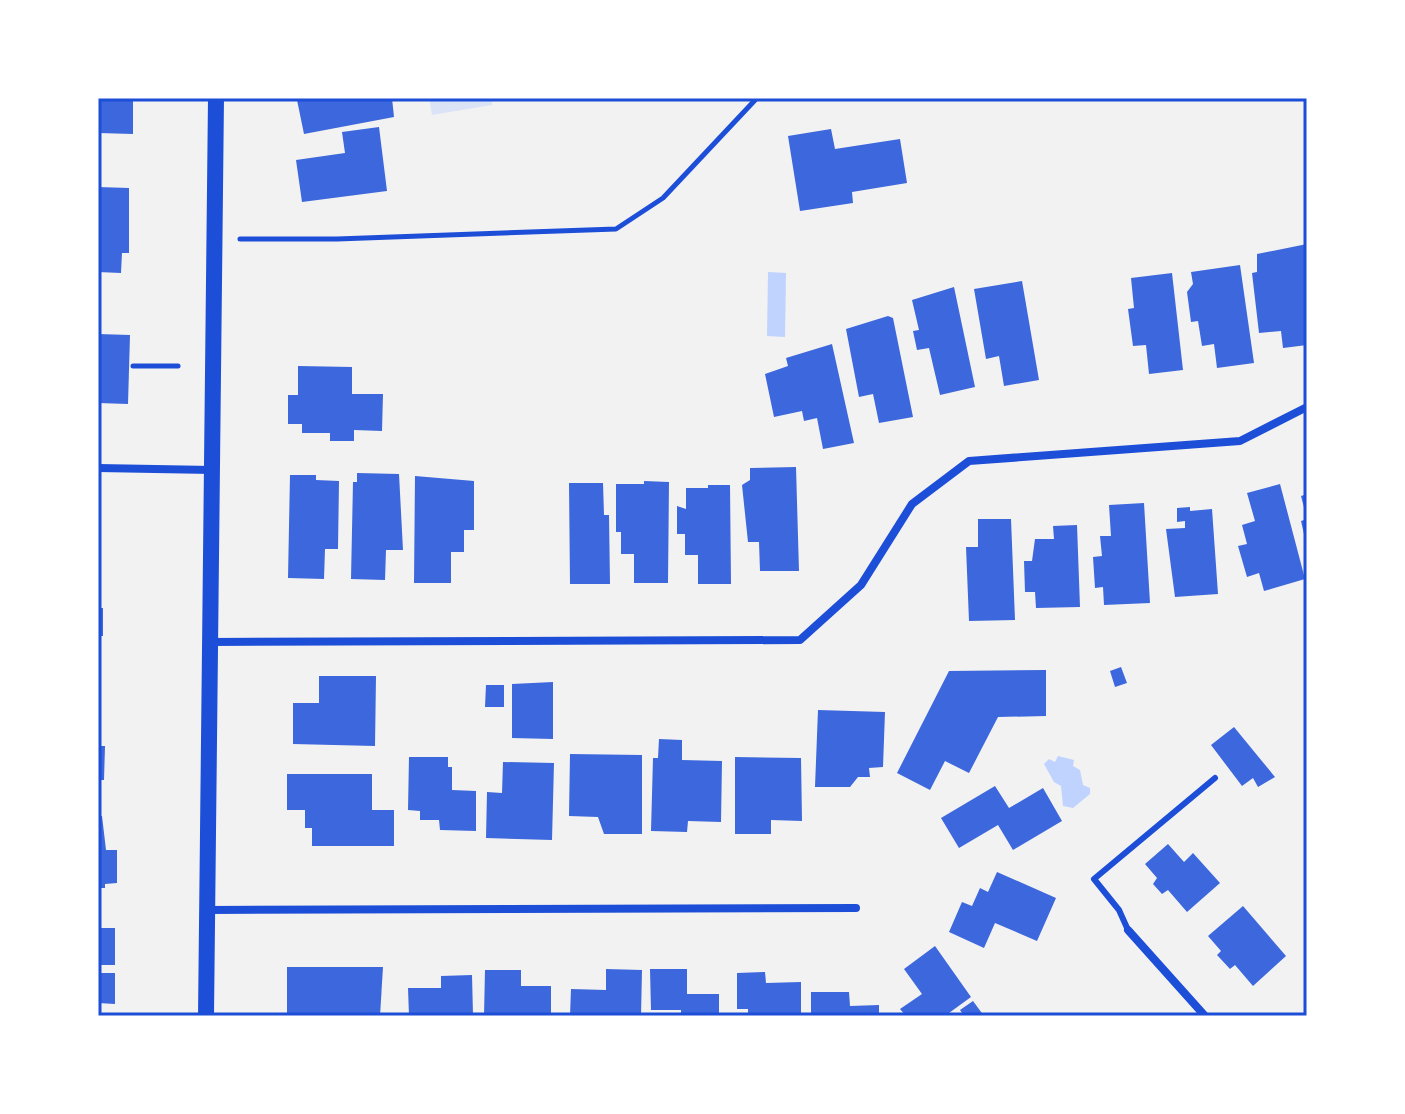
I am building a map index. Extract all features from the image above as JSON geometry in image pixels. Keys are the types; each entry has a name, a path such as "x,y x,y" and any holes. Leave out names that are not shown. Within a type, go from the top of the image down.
{"main road":[{"path":"206,1016 216,98"}],"street":[{"path":"209,642 800,640 861,585 912,504 969,461 1240,441 1307,407"},
{"path":"98,468 212,470"},
{"path":"207,910 856,908"},
{"path":"1128,930 1205,1016"}],"lane":[{"path":"1128,930 1119,910 1094,879 1215,778"}],"path":[{"path":"215,238 337,239 616,229 663,198 757,98"},
{"path":"133,366 178,366"}],"shaded area":[{"path":"429,98 492,98 492,105 432,115"}],"water":[{"path":"768,272 786,273 785,337 767,336"},
{"path":"1058,756 1074,760 1073,766 1080,770 1083,785 1090,788 1090,794 1073,808 1063,806 1061,786 1054,782 1044,764 1049,759 1055,762"}],"building":[{"path":"98,98 133,98 133,134 98,133"},
{"path":"392,98 394,117 304,134 297,100"},
{"path":"379,127 387,191 302,202 296,160 345,153 342,132"},
{"path":"831,129 835,149 900,139 907,183 852,192 853,203 800,211 788,136"},
{"path":"98,187 129,188 129,253 122,253 121,273 98,272"},
{"path":"1307,244 1307,345 1283,348 1281,331 1259,333 1252,273 1257,272 1257,254"},
{"path":"1240,265 1254,363 1217,368 1214,344 1202,346 1198,321 1191,322 1187,292 1193,284 1191,272"},
{"path":"1172,273 1183,370 1149,374 1146,345 1133,346 1128,309 1134,308 1131,278"},
{"path":"1022,281 1039,380 1004,386 999,356 986,359 974,289"},
{"path":"954,287 975,387 940,395 929,348 917,350 913,331 919,330 912,300"},
{"path":"888,316 893,318 913,417 879,423 873,394 859,397 846,329"},
{"path":"98,334 130,335 128,404 98,403"},
{"path":"832,344 854,443 823,449 817,418 804,421 802,411 774,417 765,374 788,366 786,358"},
{"path":"298,366 352,367 352,394 383,394 382,431 354,430 354,441 330,441 330,433 302,433 302,424 288,424 288,395 298,395"},
{"path":"796,467 799,571 760,571 759,542 748,542 742,485 750,480 750,468"},
{"path":"357,473 399,474 403,550 386,550 385,580 351,579 353,482 357,482"},
{"path":"290,475 316,475 316,480 339,481 338,549 325,549 324,579 288,578"},
{"path":"415,476 474,481 474,530 464,530 464,552 451,552 451,583 414,583"},
{"path":"644,481 669,482 668,583 634,583 634,554 621,554 621,532 616,532 616,484 644,484"},
{"path":"569,483 603,483 604,515 609,515 610,584 570,584"},
{"path":"1280,484 1305,579 1264,591 1259,573 1247,577 1238,546 1247,544 1242,525 1255,521 1247,493"},
{"path":"708,485 730,485 731,584 698,584 698,555 685,555 685,534 677,534 677,506 686,509 686,488 708,488"},
{"path":"1307,494 1307,515 1306,515 1301,496"},
{"path":"1144,503 1150,603 1104,605 1103,587 1095,588 1093,557 1102,556 1100,536 1111,536 1109,505"},
{"path":"1190,507 1190,511 1212,509 1218,594 1175,597 1166,529 1185,528 1185,521 1177,522 1177,508"},
{"path":"978,519 1011,519 1015,620 969,621 966,547 978,547"},
{"path":"1307,519 1307,543 1306,543 1301,521"},
{"path":"1077,525 1080,607 1036,608 1035,592 1025,592 1024,561 1032,561 1035,539 1054,539 1053,526"},
{"path":"98,608 103,608 103,636 98,636"},
{"path":"1121,667 1127,683 1115,687 1110,671"},
{"path":"1046,670 1046,716 998,717 969,773 945,761 930,790 897,773 949,671"},
{"path":"319,676 376,676 375,746 293,744 293,703 319,703"},
{"path":"553,682 553,739 512,738 512,684"},
{"path":"486,685 504,685 504,707 485,707"},
{"path":"818,710 885,712 883,767 869,768 870,777 858,777 850,787 815,787"},
{"path":"1234,727 1275,777 1258,787 1253,778 1242,786 1211,745"},
{"path":"659,739 682,740 682,760 722,761 721,822 688,821 687,832 651,831 653,758 658,758"},
{"path":"98,746 105,746 104,780 98,780"},
{"path":"570,754 642,755 642,834 604,834 598,817 569,816"},
{"path":"409,757 448,757 448,767 452,767 452,790 476,791 476,831 440,830 439,820 420,820 420,811 408,810"},
{"path":"735,757 801,758 802,821 771,820 771,834 735,834"},
{"path":"503,762 554,763 552,840 486,838 487,792 502,793"},
{"path":"287,774 372,774 372,810 394,810 394,846 312,846 312,828 305,828 305,810 287,810"},
{"path":"995,786 1009,808 1043,788 1062,821 1013,850 998,825 959,848 941,818"},
{"path":"98,816 102,816 106,850 117,850 117,883 105,884 105,888 98,888"},
{"path":"1168,844 1184,862 1193,853 1220,883 1187,912 1168,890 1162,894 1153,884 1157,878 1145,864"},
{"path":"997,872 1056,898 1037,941 995,923 984,948 949,932 962,902 972,906 980,888 988,892"},
{"path":"1243,906 1286,956 1253,986 1235,965 1230,969 1217,955 1221,951 1208,936"},
{"path":"98,928 115,928 115,965 98,965"},
{"path":"935,946 971,997 949,1013 951,1016 906,1016 900,1009 922,994 904,969"},
{"path":"287,967 383,967 380,1016 287,1016"},
{"path":"606,969 642,970 641,1016 570,1016 571,989 606,990"},
{"path":"650,969 687,969 687,994 719,994 719,1016 681,1016 681,1010 651,1010"},
{"path":"485,970 521,970 521,986 551,986 551,1016 484,1016"},
{"path":"765,972 766,983 801,982 801,1016 748,1016 748,1009 737,1009 737,973"},
{"path":"98,973 115,973 115,1004 98,1003"},
{"path":"472,975 473,1015 409,1016 408,988 441,988 441,976"},
{"path":"811,992 849,992 850,1006 879,1005 879,1016 811,1016"},
{"path":"973,1001 984,1016 964,1016 960,1010"}]}
